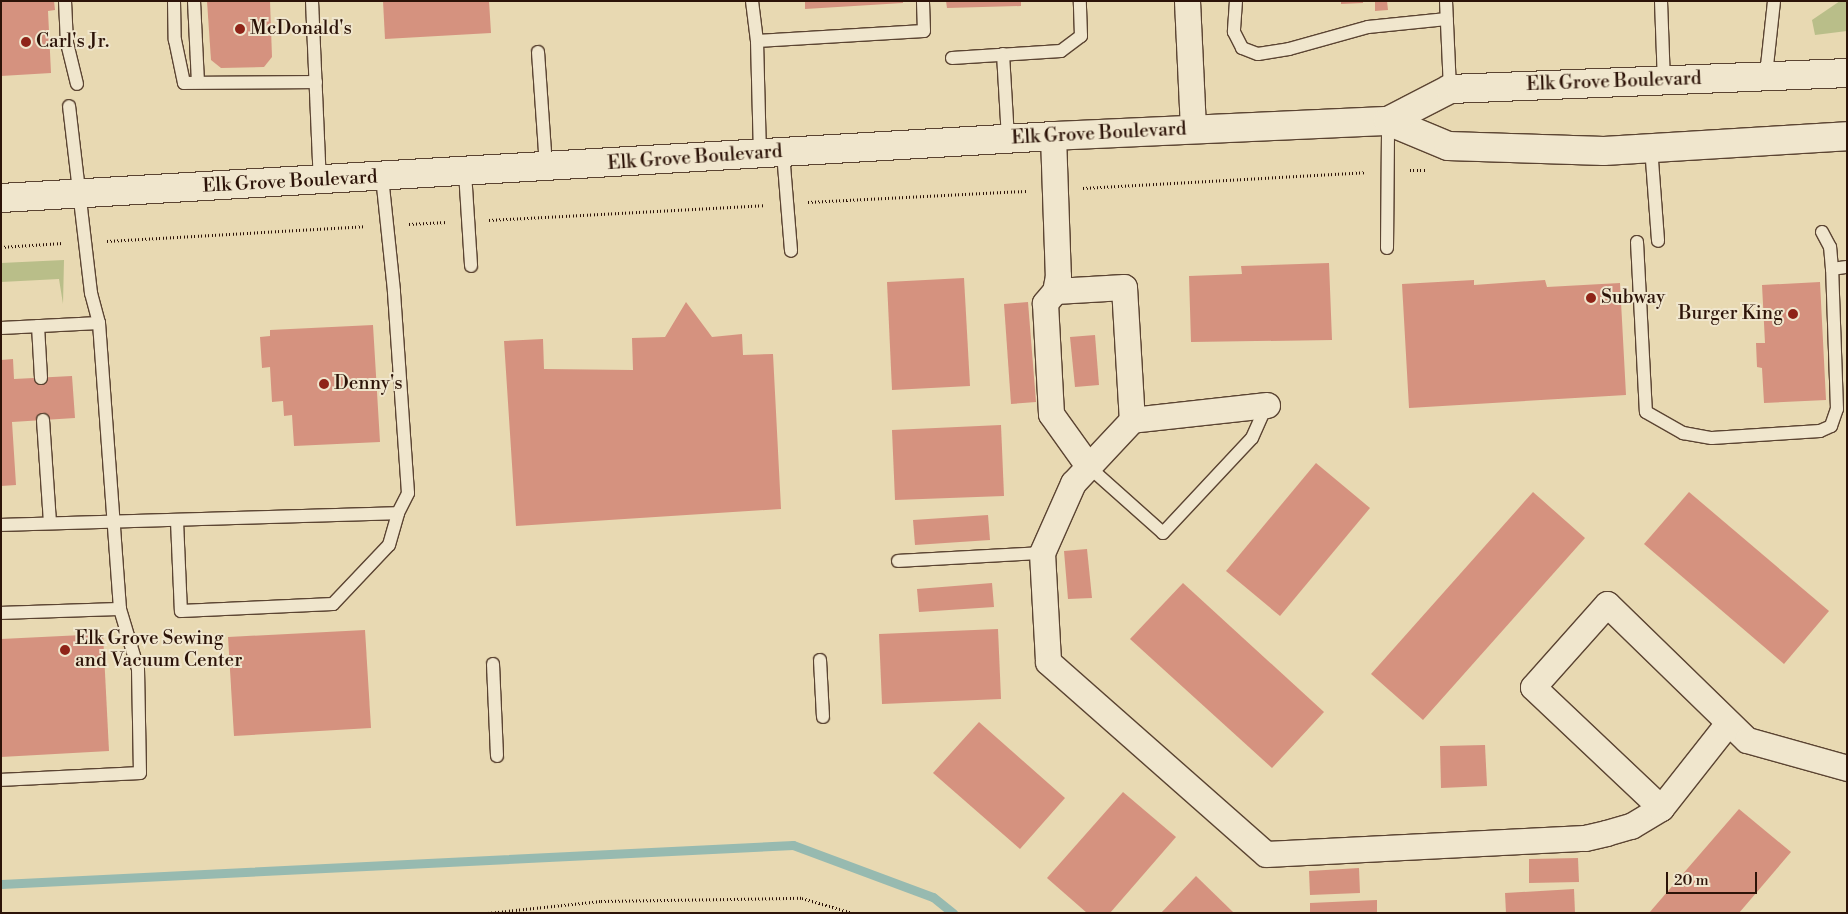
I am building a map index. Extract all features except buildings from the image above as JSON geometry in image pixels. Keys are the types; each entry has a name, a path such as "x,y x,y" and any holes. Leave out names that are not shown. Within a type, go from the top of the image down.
{"main road":[{"name":"Elk Grove Boulevard","path":"1,198 78,192 320,181 1053,136 1388,121 1450,89 1847,73"},
{"name":"Elk Grove Boulevard","path":"1388,121 1448,146 1604,150 1847,136"}],"street":[{"path":"1187,1 1193,129"},
{"path":"1053,136 1058,276 1055,291 1044,303 1051,414 1089,467"},
{"path":"1055,291 1124,287 1132,420"},
{"path":"1267,405 1132,420 1073,484 1042,553 1048,662 1266,854 1585,838 1630,826 1661,808 1727,724"},
{"path":"1661,808 1533,686 1607,604 1727,724 1747,740 1847,768"}],"lane":[{"path":"65,1 67,43 77,84"},
{"path":"174,1 175,40 184,83 316,82"},
{"path":"194,1 198,82"},
{"path":"312,1 320,181"},
{"path":"752,1 772,154 787,204 791,251"},
{"path":"757,41 924,31 923,1"},
{"path":"952,58 1061,51 1081,36 1080,1"},
{"path":"1236,1 1234,32 1242,48 1258,54 1289,49 1368,27 1447,19"},
{"path":"1446,1 1450,89"},
{"path":"1660,1 1664,81"},
{"path":"1766,75 1774,1"},
{"path":"538,52 546,167"},
{"path":"1003,54 1008,139"},
{"path":"1,780 140,773 138,669 120,609 99,323 91,293 69,106"},
{"path":"1388,121 1388,248"},
{"path":"1652,147 1658,242"},
{"path":"465,172 471,266"},
{"path":"177,521 181,611 333,604 389,545 398,513 408,493 394,291 382,177"},
{"path":"1637,242 1646,412 1682,433 1712,438 1820,431 1831,426 1837,409 1832,269 1830,247 1822,232"},
{"path":"1832,269 1847,267"},
{"path":"1,328 99,323"},
{"path":"38,326 41,378"},
{"path":"1089,467 1163,533 1252,438 1267,405"},
{"path":"43,420 50,523"},
{"path":"1,526 113,520 177,521 398,513"},
{"path":"898,561 1042,553"},
{"path":"1,613 120,609"},
{"path":"820,660 823,717"},
{"path":"493,664 497,756"}],"path":[{"path":"1,247 1388,171 1437,170"},
{"path":"488,913 601,901 802,898 853,913"}],"green space":[{"path":"1840,1 1847,1 1847,31 1815,35 1812,20"},
{"path":"64,260 63,304 59,279 1,282 1,263"}],"waterway":[{"path":"1,884 793,845 933,897 953,913"}],"place":[{"name":"McDonald's","path":"240,29"},
{"name":"Carl's Jr.","path":"26,42"},
{"name":"Subway","path":"1591,298"},
{"name":"Burger King","path":"1793,314"},
{"name":"Denny's","path":"324,384"},
{"name":"Elk Grove Sewing and Vacuum Center","path":"65,650"}]}
